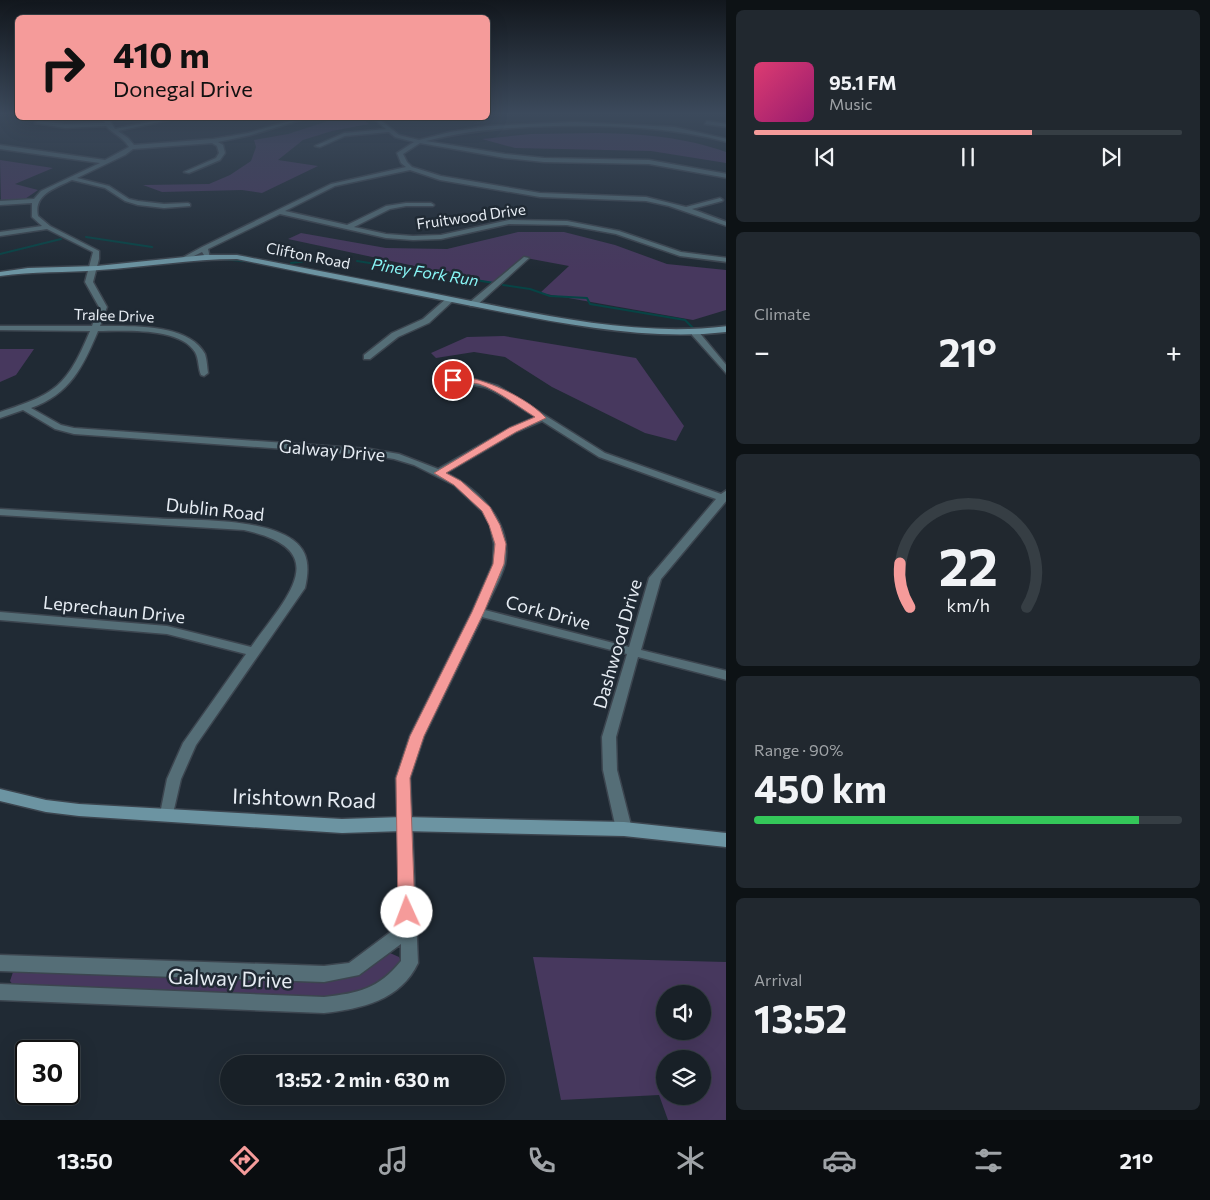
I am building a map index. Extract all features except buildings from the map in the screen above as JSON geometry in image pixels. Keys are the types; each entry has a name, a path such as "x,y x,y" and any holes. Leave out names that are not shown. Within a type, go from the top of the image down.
{"main road":[{"name":"Clifton Road","path":"0,274 42,269 92,268 208,257 251,259 520,314 649,332 695,333 726,329"},
{"name":"Irishtown Road","path":"0,796 46,806 79,810 342,826 403,824 624,829 726,840"}],"street":[{"path":"0,203 34,201 42,192 99,165"},
{"path":"187,172 203,165"},
{"path":"406,165 430,176 514,191 562,196 646,199 687,209 726,224"},
{"path":"667,165 726,176"},
{"path":"184,259 332,186 410,168"},
{"path":"70,178 107,187 127,200 138,203 159,206 188,205"},
{"path":"687,209 720,200"},
{"path":"0,415 51,395 63,386 97,328 103,307 91,288 90,282 92,268 97,257 96,251 48,227 35,217 34,201"},
{"path":"349,227 388,206 407,204 431,205"},
{"name":"Fruitwood Drive","path":"277,212 392,237 428,238 509,222 560,222 617,232 680,254 726,260"},
{"path":"0,234 48,227"},
{"path":"204,248 208,257"},
{"path":"473,304 526,258"},
{"path":"367,357 396,335 426,321 450,300"},
{"name":"Tralee Drive","path":"0,328 146,329 166,332 191,344 200,352 204,373"},
{"path":"695,333 726,372"},
{"path":"453,380 473,380 495,388 602,454 724,495"},
{"name":"Galway Drive","path":"0,992 324,1005 363,1001 396,982 410,963 407,930 403,778 417,736 478,612 499,564 500,544 495,525 487,510 458,483 439,473 396,456 370,452 74,431 58,427 24,407"},
{"path":"439,473 513,430 542,418"},
{"name":"Dashwood Drive","path":"624,829 610,770 609,737 632,654 655,578 724,495"},
{"name":"Dublin Road","path":"0,512 244,527 280,537 293,546 302,557 304,572 299,588 190,743 174,779 167,814"},
{"name":"Cork Drive","path":"478,612 632,654 726,676"},
{"name":"Leprechaun Drive","path":"0,616 167,630 253,652"},
{"name":"Galway Drive","path":"0,963 324,974 353,970 407,930"}],"shaded area":[{"path":"0,165 35,165 53,168 15,184 38,190 25,199 1,200"},
{"path":"245,165 318,166 262,193 242,190 162,192 143,185 209,184 230,175"},
{"path":"518,232 564,232 615,245 667,264 726,270 726,310 693,320 540,293 569,266 526,258 494,283 288,239 301,233 386,248 447,249"},
{"path":"504,336 636,358 684,426 676,441 645,433 552,387 505,357 474,352 436,358 431,353 467,337"},
{"path":"0,349 34,349 16,375 0,382"},
{"path":"390,953 399,957 402,963 392,977 342,1000 13,985 10,981 13,972 19,968 325,980"},
{"path":"533,957 726,962 726,1120 668,1120 663,1105 711,1105 711,1050 656,1050 656,1095 561,1100"}],"waterway":[{"name":"Piney Fork Run","path":"86,237 152,247"},
{"name":"Piney Fork Run","path":"0,254 61,239"},
{"name":"Piney Fork Run","path":"221,259 255,262"},
{"name":"Piney Fork Run","path":"291,263 316,260"},
{"name":"Piney Fork Run","path":"357,261 494,283"},
{"path":"503,285 530,289 550,296 587,298 590,304 685,320 693,328"}],"route":[{"path":"407,912 403,778 417,736 478,612 499,564 500,544 495,525 487,510 458,483 439,473 513,430 542,418 495,388 481,382 465,379 453,380"}]}
